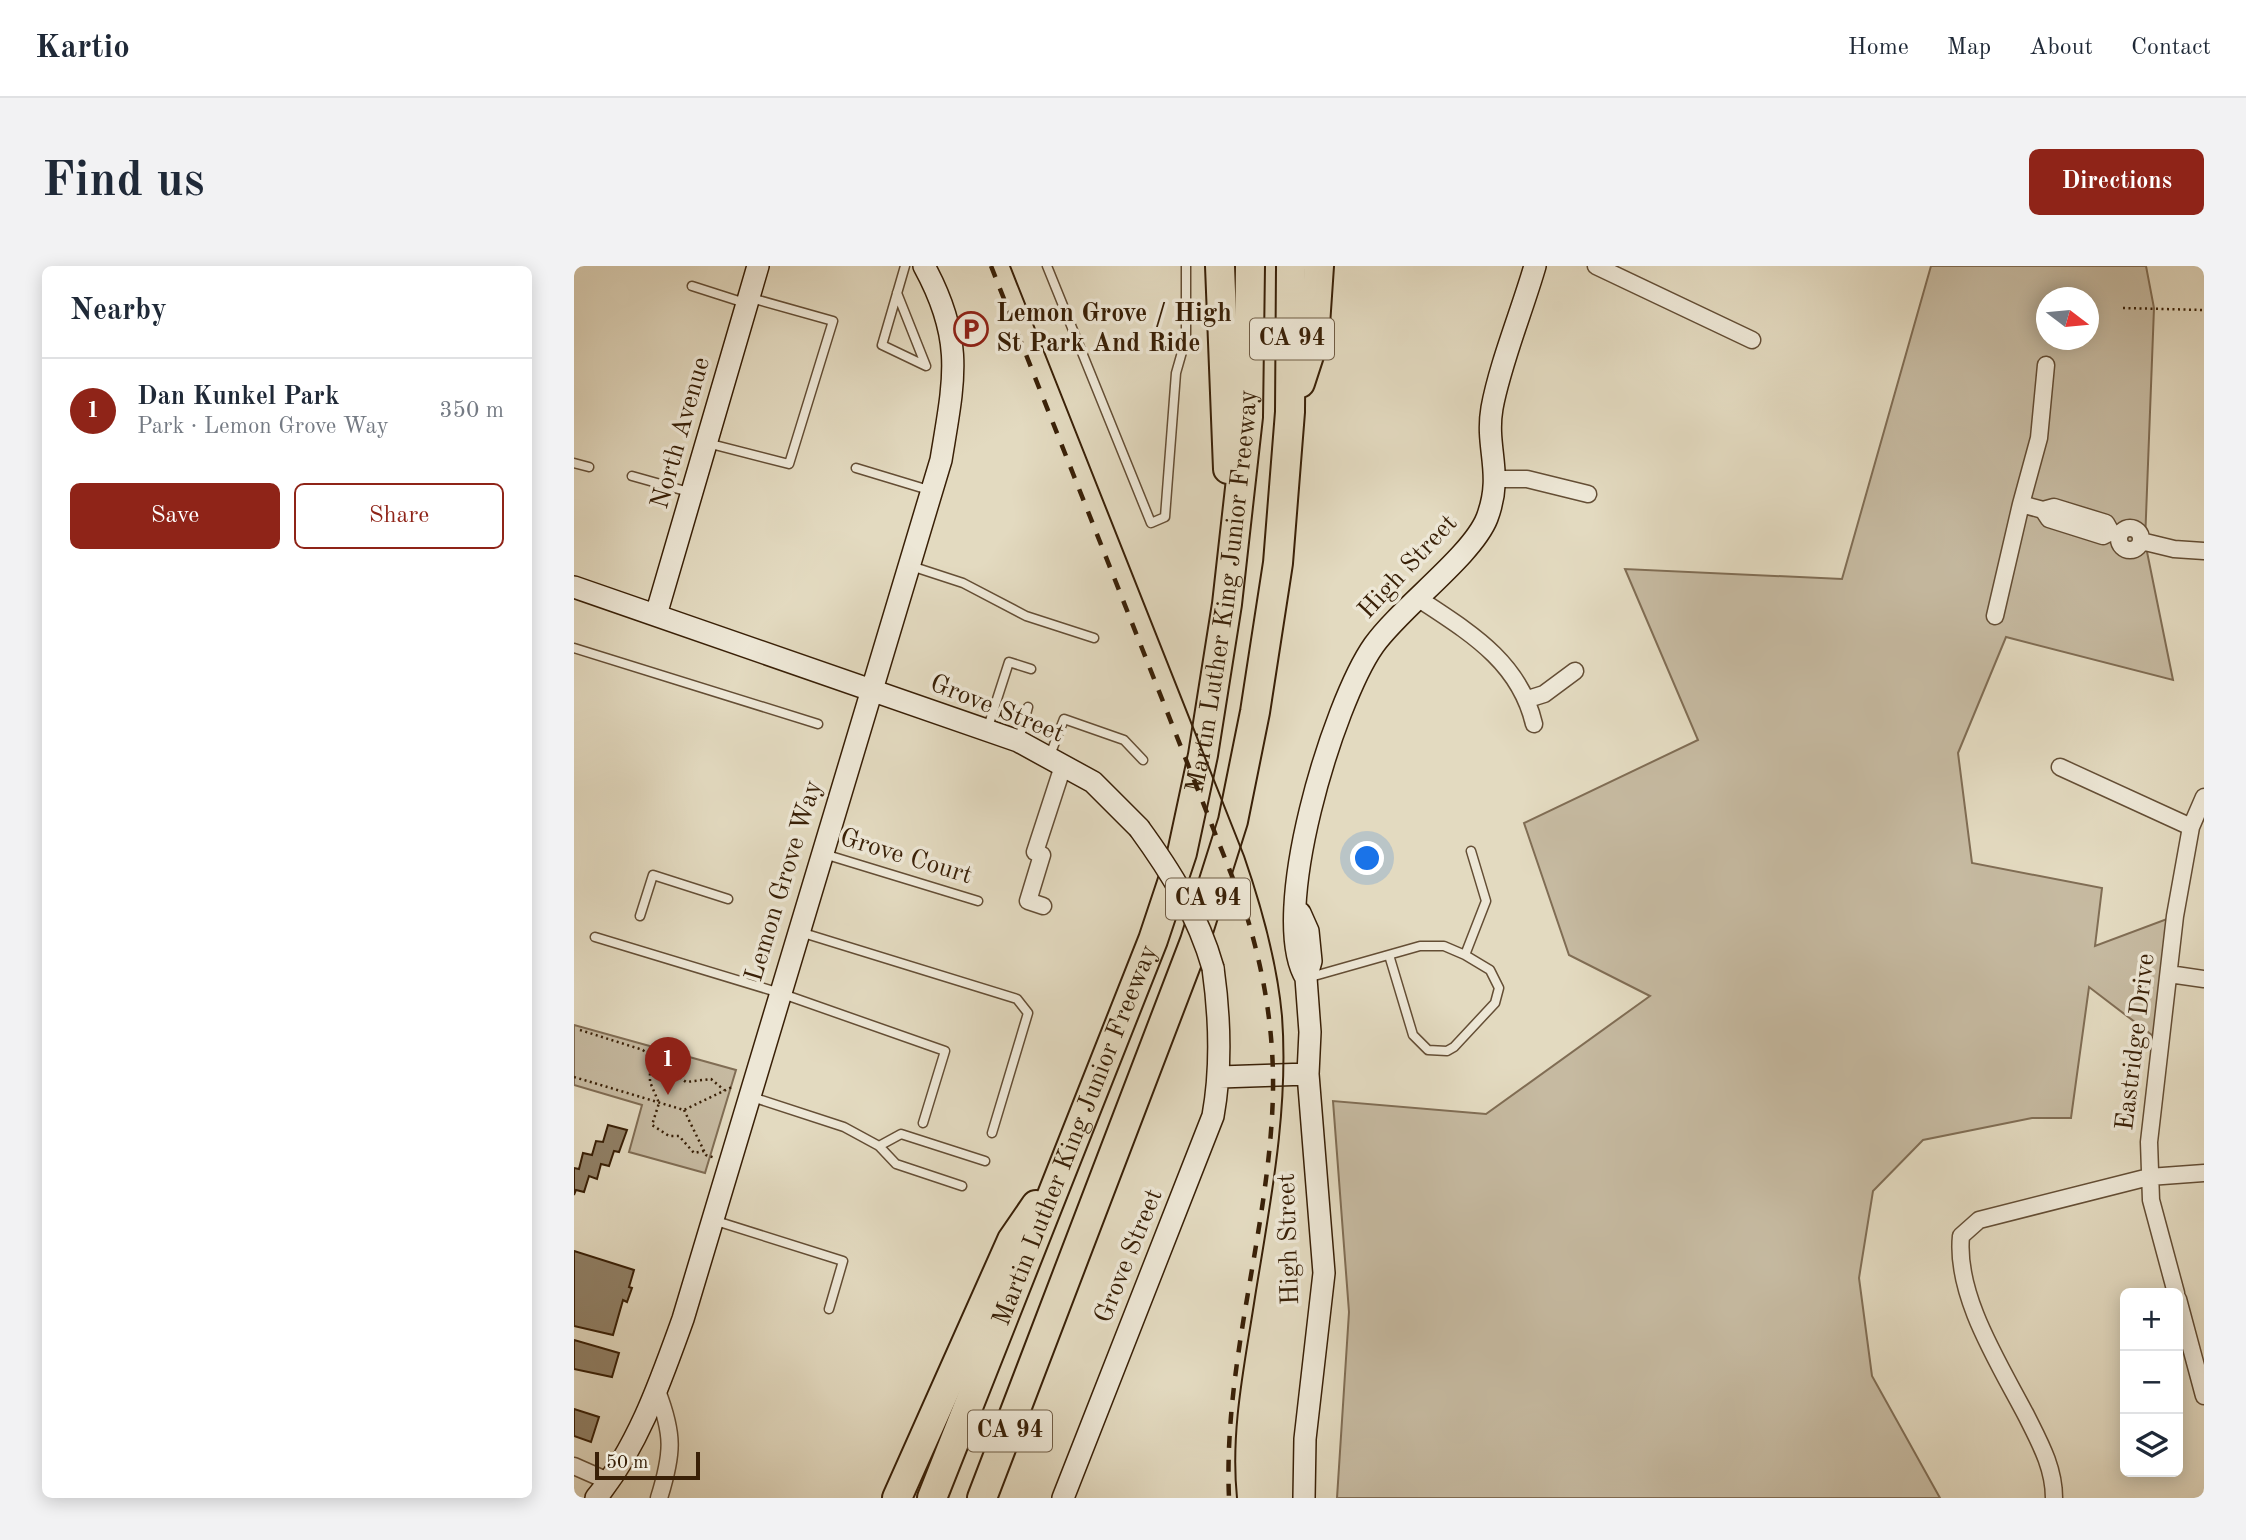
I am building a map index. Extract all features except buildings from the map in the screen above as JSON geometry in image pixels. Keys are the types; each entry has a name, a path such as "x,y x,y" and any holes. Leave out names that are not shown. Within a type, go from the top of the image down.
{"highway":[{"path":"1220,266 1231,569"},
{"name":"Martin Luther King Junior Freeway","path":"932,1498 1153,940 1182,853 1203,755 1231,569 1248,417 1250,266"},
{"name":"Martin Luther King Junior Freeway","path":"982,1498 1195,941 1233,821 1255,712 1278,562 1290,412 1291,266"},
{"path":"1290,412 1314,340 1319,266"},
{"path":"897,1498 1012,1240 1070,1153"},
{"path":"1003,1498 1024,1439 1035,1363"}],"main road":[{"name":"North Avenue","path":"656,615 758,266"},
{"name":"Lemon Grove Way","path":"602,1489 657,1391 683,1320 797,932 941,460 955,373 950,327 925,266"},
{"name":"High Street","path":"1304,1498 1305,1439 1324,1273 1308,1074 1310,1032 1306,978 1298,965 1293,932 1302,843 1352,686 1374,645 1478,533 1489,512 1497,479 1492,410 1535,266"},
{"name":"Grove Street","path":"574,587 1018,741 1093,782 1139,828 1178,884 1203,932 1213,968 1219,1007 1220,1077 1213,1116 1063,1498"},
{"path":"1220,1077 1308,1074"}],"street":[{"path":"1596,266 1752,340"},
{"path":"1995,616 2039,438 2046,365"},
{"path":"1497,479 1527,479 1588,494"},
{"path":"2021,504 2043,510 2054,507 2106,523 2127,550 2134,549 2140,541 2174,549 2204,551"},
{"path":"1416,597 1495,654 1528,699 1534,724"},
{"path":"1528,699 1544,694 1575,671"},
{"path":"1043,906 1028,901 1042,855 1035,852 1056,762"},
{"path":"2060,767 2191,827"},
{"name":"Eastridge Drive","path":"2175,1288 2151,1200 2149,1142 2169,974 2191,827 2204,797"},
{"path":"2169,974 2204,979"},
{"path":"2054,1498 2054,1482 2042,1448 1980,1327 1959,1257 1961,1236 1979,1220 2149,1177 2204,1173"},
{"path":"2183,1318 2204,1396"},
{"path":"657,1391 671,1430 667,1472 659,1498"},
{"path":"574,1466 602,1489"}],"lane":[{"path":"897,293 926,366 882,345 897,293 905,266"},
{"path":"1047,266 1151,523 1165,517 1176,373 1186,338 1186,266"},
{"path":"692,286 832,321 789,464 707,443"},
{"path":"574,463 589,467"},
{"path":"856,468 932,491"},
{"path":"632,476 692,492"},
{"path":"909,565 963,583 1026,615 1094,638"},
{"path":"574,648 818,724"},
{"path":"987,730 1009,662 1031,669"},
{"path":"1018,741 1028,707"},
{"path":"1056,762 1064,719 1124,740 1143,760"},
{"path":"1465,956 1486,901 1471,851"},
{"name":"Grove Court","path":"821,853 978,901"},
{"path":"640,916 653,876 728,899"},
{"path":"797,932 1017,999 1026,1006 1028,1013 992,1133"},
{"path":"595,937 780,993 945,1051 923,1123"},
{"path":"1306,978 1420,946 1444,946 1490,970 1499,988 1495,1003 1454,1047 1447,1051 1428,1050 1413,1035 1389,956"},
{"path":"750,1093 844,1127 879,1146 896,1164 962,1186"},
{"path":"879,1146 901,1134 985,1161"},
{"path":"713,1220 843,1261 828,1309"}],"path":[{"path":"2123,308 2204,310"},
{"path":"580,1030 643,1050 656,1066 669,1067 686,1082 711,1079 724,1090"},
{"path":"656,1066 650,1073 650,1082 659,1103 652,1125 669,1136 679,1136 694,1153 704,1152"},
{"path":"574,1077 684,1110 733,1085 750,1093"},
{"path":"684,1110 706,1155 730,1163"}],"shaded area":[{"path":"1931,266 2146,266 2154,308 2145,542 2173,680 2006,637 1958,753 1972,863 2102,888 2095,946 2175,916 2161,1042 2089,987 2071,1118 2032,1118 1923,1140 1873,1191 1859,1278 1872,1376 1940,1498 1337,1498 1349,1312 1333,1101 1486,1114 1650,996 1569,955 1524,823 1698,740 1625,569 1842,579"},
{"path":"574,1025 736,1070 705,1173 629,1152 642,1105 574,1085"}],"tram line":[{"path":"1010,266 1244,856 1273,955 1282,1016 1283,1086 1272,1192 1237,1422 1237,1498"}],"railway":[{"path":"991,266 1243,904 1262,974 1272,1044 1270,1143 1233,1396 1229,1498"}],"place":[{"name":"Lemon Grove / High St Park And Ride","path":"971,329"},
{"name":"Dan Kunkel Park","path":"668,1095"}]}
